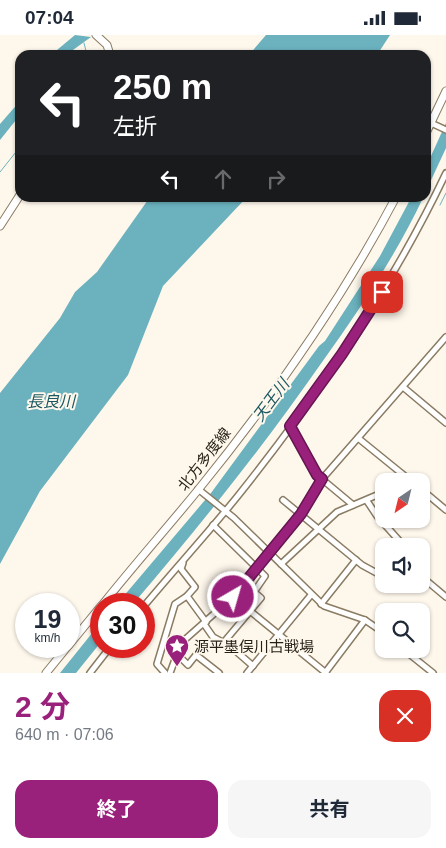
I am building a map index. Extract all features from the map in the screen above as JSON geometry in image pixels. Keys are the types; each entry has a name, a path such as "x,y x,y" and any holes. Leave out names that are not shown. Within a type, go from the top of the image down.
{"main road":[{"path":"97,36 107,45 108,50"},
{"path":"431,127 446,91"},
{"path":"0,226 15,202"},
{"name":"北方多度線","path":"112,593 200,491 280,382 321,323 374,240 393,202"},
{"name":"北方多度線","path":"80,632 90,619"},
{"name":"北方多度線","path":"46,673 58,658"}],"street":[{"path":"434,124 446,130"},
{"path":"155,593 213,525 290,426 342,354 400,263 424,220 446,173"},
{"path":"170,673 181,643 228,603 301,514 322,479 446,337"},
{"path":"403,387 446,423"},
{"path":"290,426 317,475 353,505"},
{"path":"358,438 401,473"},
{"path":"200,491 225,509 321,604 337,612 365,620 375,627"},
{"path":"430,496 446,509"},
{"path":"281,564 337,512 375,497"},
{"path":"283,500 356,560 375,572"},
{"path":"367,501 377,516 397,538"},
{"path":"213,525 265,577 254,592 261,598 224,642"},
{"path":"165,673 156,664 166,626 174,604 187,597 195,587 181,569 184,558"},
{"path":"321,604 356,560"},
{"path":"430,584 446,597"},
{"path":"247,673 311,595"},
{"path":"187,597 213,637 224,642 253,665"},
{"path":"250,611 325,673 365,620"},
{"path":"176,653 188,665 196,655 218,673"},
{"path":"90,673 102,658"},
{"path":"414,658 433,673"}],"water":[{"path":"75,35 91,37 73,50 57,50"},
{"path":"266,35 390,35 380,50 253,50"},
{"path":"15,107 15,121 0,140 0,124"},
{"path":"446,123 446,148 431,180 431,156"},
{"name":"長良川","path":"146,202 242,202 163,286 128,375 40,491 0,564 0,393 60,318 75,292 97,272"},
{"name":"天王川","path":"409,202 421,202 388,263 362,304 276,427 230,487 142,593 126,593 211,493 319,346 325,341 380,256"},
{"path":"90,636 90,656 76,673 60,673 72,658 80,658 80,648"}],"waterway":[{"path":"84,43 86,50"},
{"path":"0,172 15,153"},
{"path":"440,205 446,193"}],"place":[{"name":"源平墨俣川古戦場","path":"177,667"}],"route":[{"path":"233,597 301,514 322,479 317,475 290,426 342,354 382,292"}]}
